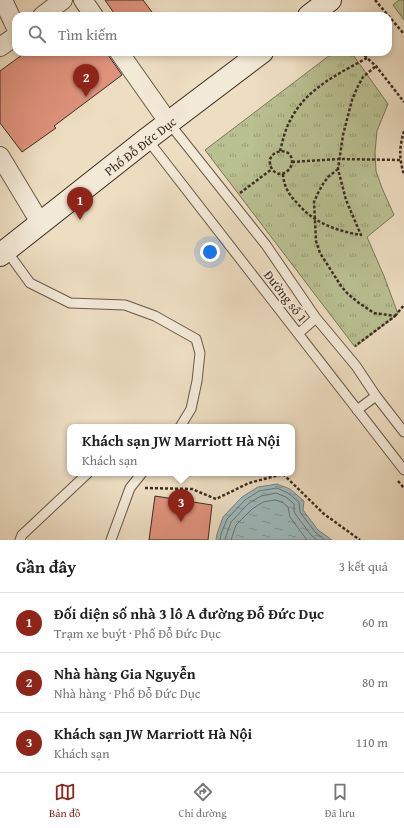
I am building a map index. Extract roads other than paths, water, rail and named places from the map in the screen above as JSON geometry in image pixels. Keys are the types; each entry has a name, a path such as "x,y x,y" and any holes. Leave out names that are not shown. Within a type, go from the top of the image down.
{"street":[{"path":"3,0 12,19"},
{"path":"47,12 63,0"},
{"path":"83,0 91,12"},
{"path":"314,12 330,0"},
{"path":"0,47 12,39"},
{"path":"122,56 169,123"},
{"name":"Phố Đỗ Đức Dục","path":"3,253 147,139 257,56"},
{"path":"0,156 40,224"}],"lane":[{"name":"Đường số 1","path":"169,123 266,245 316,318 356,366 376,396 404,432"},
{"name":"Đường số 1","path":"147,139 404,470"},
{"path":"3,253 30,283 70,303 125,305 155,316 196,339 200,353 197,381 191,408 182,424"},
{"path":"299,333 316,318"},
{"path":"357,410 376,396"},
{"path":"20,540 22,535 85,476"},
{"path":"111,540 130,488 140,476"}],"water":[{"path":"277,484 290,489 304,501 303,510 318,530 332,540 216,540 223,517 242,497 258,487"}],"place":[{"name":"Nhà hàng Gia Nguyễn","path":"86,97"},
{"name":"Đối diện số nhà 3 lô A đường Đỗ Đức Dục","path":"80,220"},
{"name":"Khách sạn JW Marriott Hà Nội","path":"181,522"}]}
